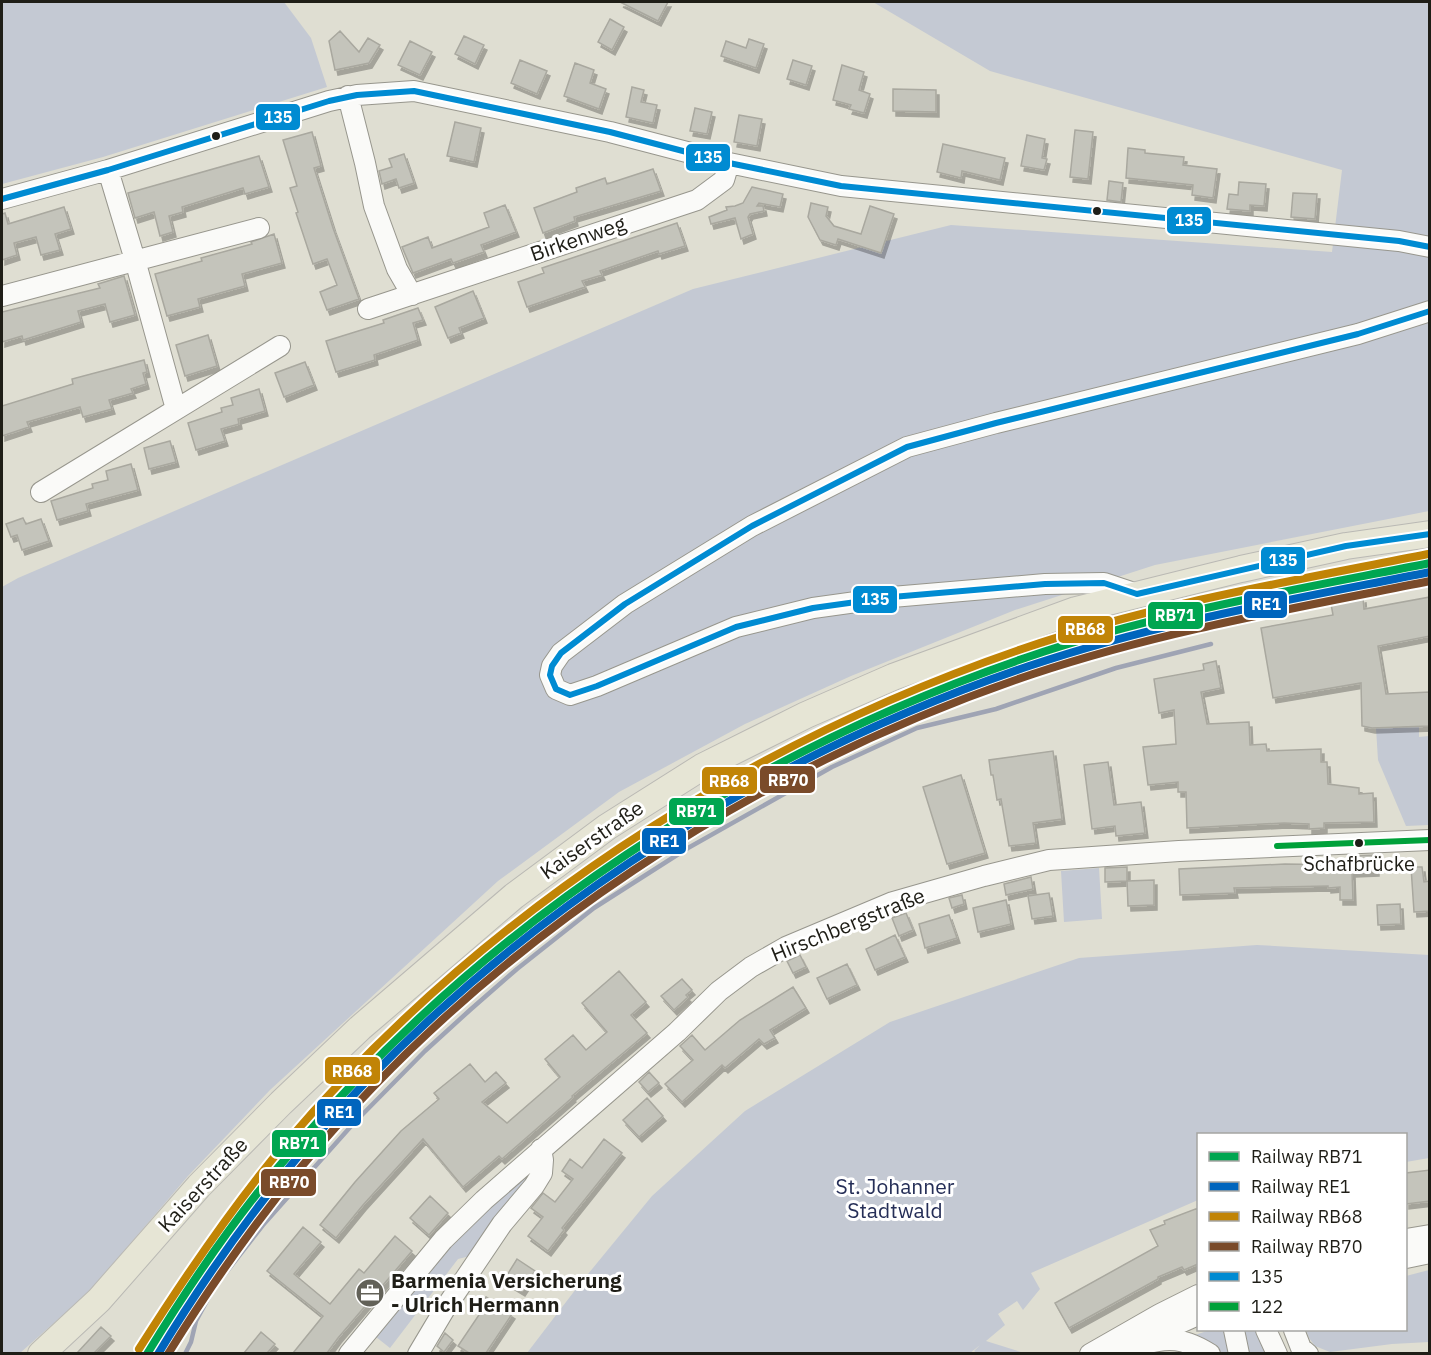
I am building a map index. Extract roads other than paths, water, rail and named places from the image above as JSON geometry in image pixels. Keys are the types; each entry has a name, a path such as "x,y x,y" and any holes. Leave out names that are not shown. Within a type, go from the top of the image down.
{"main road":[{"name":"Kaiserstraße","path":"40,1353 99,1300 199,1186 281,1102 352,1036 514,896 607,827 702,767 817,710 893,677 1076,610 1241,568 1346,546 1430,534"}],"street":[{"path":"2,199 108,170 348,96 414,91 610,132 729,164 841,186 1408,242 1430,247"},
{"path":"348,96 374,206 397,269 412,295"},
{"name":"Birkenweg","path":"368,309 697,200 724,180 729,164"},
{"path":"108,170 176,409"},
{"path":"2,296 259,228"},
{"path":"1137,594 1104,583 1046,584 892,597 813,609 736,627 597,686 570,694 556,689 550,675 552,666 561,653 626,604 752,526 908,447 996,423 1358,334 1430,311"},
{"path":"40,492 280,346"},
{"name":"Hirschbergstraße","path":"349,1353 443,1240 541,1149 677,1032 719,991 751,967 786,947 893,902 984,876 1049,861 1179,851 1430,840"},
{"path":"418,1353 446,1306 502,1224 542,1173 541,1149"},
{"path":"1407,1239 1430,1235"},
{"path":"1407,1258 1430,1253"},
{"path":"1090,1353 1197,1296"},
{"path":"1119,1352 1197,1315"},
{"path":"1234,1331 1239,1353"},
{"path":"1267,1331 1277,1353"},
{"path":"1295,1331 1301,1348 1308,1353"},
{"path":"1119,1352 1148,1342 1174,1339 1194,1344 1210,1353"}],"waterway":[{"path":"185,1354 191,1342 196,1321 214,1288 263,1225 353,1124 425,1051 470,1010 517,969 594,908 688,848 832,767 917,728 996,709 1116,668 1211,644"}],"rail line":[{"name":"RB68","path":"139,1349 191,1270 246,1193 285,1144 361,1061 443,984 529,913 620,847 716,788 815,735 917,689 1022,649 1173,606 1428,554"},
{"name":"RB71","path":"147,1354 198,1274 253,1198 293,1150 368,1068 449,991 535,920 626,855 721,796 819,743 921,697 1025,658 1074,642 1175,615 1430,563"},
{"name":"RE1","path":"158,1354 207,1278 260,1205 297,1158 372,1076 453,999 539,928 630,862 725,804 823,751 925,705 1029,666 1078,650 1177,624 1430,572"},
{"name":"RB70","path":"168,1354 215,1281 266,1211 302,1166 376,1084 457,1007 543,935 634,870 729,811 827,759 929,713 1033,674 1180,633 1430,581"}],"place":[{"name":"Schafbrücke","path":"1359,843"},
{"name":"Barmenia Versicherung - Ulrich Hermann","path":"370,1293"}],"park label":[{"name":"St. Johanner Stadtwald","path":"895,1199"}]}
